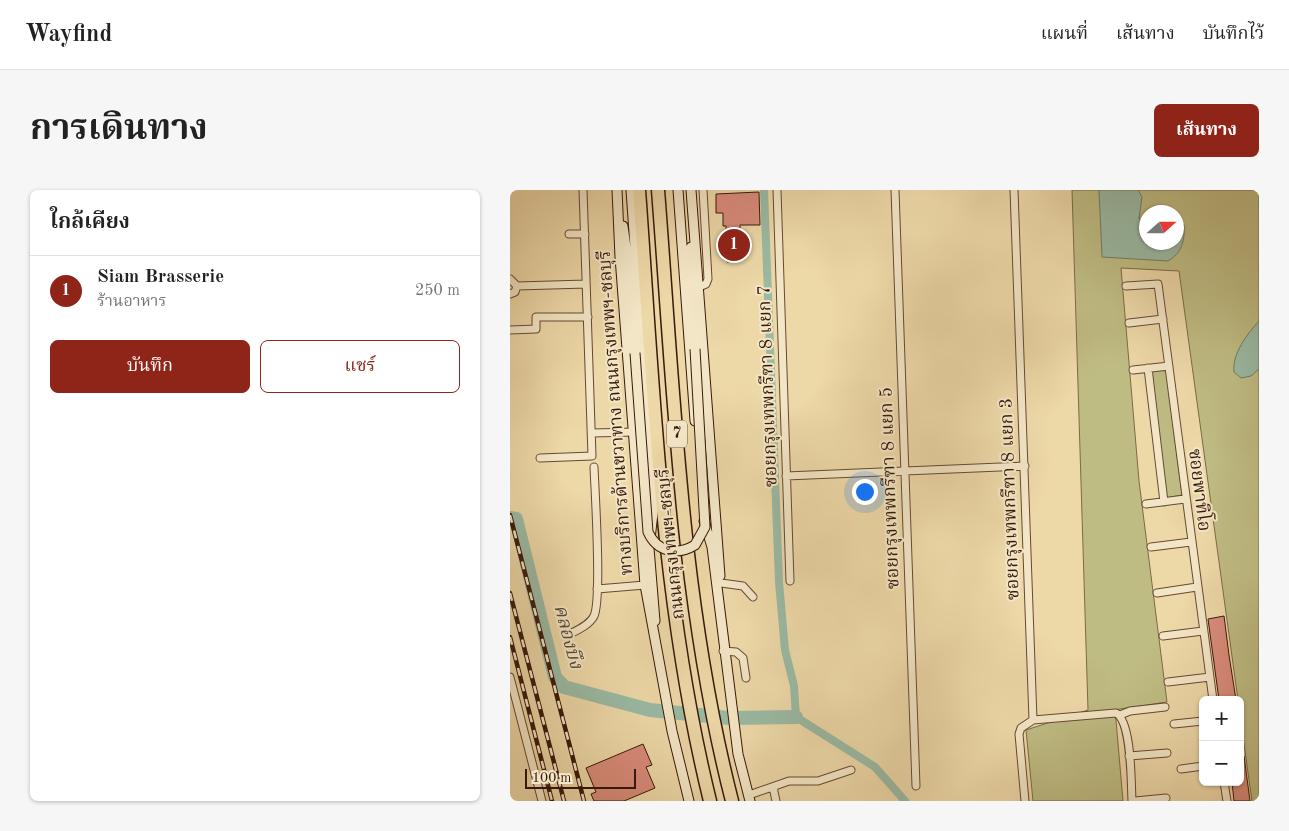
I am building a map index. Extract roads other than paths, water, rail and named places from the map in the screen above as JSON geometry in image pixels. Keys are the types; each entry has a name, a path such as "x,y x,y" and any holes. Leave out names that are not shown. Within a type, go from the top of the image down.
{"highway":[{"name":"ถนนกรุงเทพฯ-ชลบุรี","path":"639,190 664,510 683,673 710,801"},
{"name":"ถนนกรุงเทพฯ-ชลบุรี","path":"658,190 683,498 705,678 732,801"}],"main road":[{"name":"ทางบริการด้านขวาทาง ถนนกรุงเทพฯ-ชลบุรี","path":"630,190 652,491 653,513 649,548 655,608 655,632"},
{"path":"719,603 720,583 694,227 691,193 684,192 678,193 702,508 711,540 723,651 738,754 750,798"},
{"name":"ทางบริการด้านขวาทาง ถนนกรุงเทพฯ-ชลบุรี","path":"618,194 619,250 646,584 672,731 689,801"},
{"path":"618,194 630,276 648,532 656,544 663,549 676,552 695,545 705,527 691,265 694,227"}],"street":[{"path":"540,458 592,456 583,190"},
{"path":"699,287 706,284 708,279 703,190"},
{"name":"ซอยกรุงเทพกรีฑา 8 แยก 7","path":"777,190 790,580"},
{"name":"ซอยกรุงเทพกรีฑา 8 แยก 5","path":"895,190 916,786"},
{"name":"ซอยกรุงเทพกรีฑา 8 แยก 3","path":"1014,190 1033,720"},
{"path":"569,234 584,234"},
{"path":"510,279 517,286 586,284"},
{"name":"ซอยพาทิโอ","path":"1126,286 1158,284 1212,696"},
{"path":"510,294 515,292 517,286"},
{"path":"510,330 536,329 536,318 588,317"},
{"path":"1129,323 1163,320"},
{"path":"1133,370 1168,366"},
{"path":"1148,368 1164,502"},
{"path":"592,433 634,432"},
{"path":"786,476 1025,466"},
{"path":"566,636 589,623 594,615 596,589 594,467"},
{"path":"1146,504 1185,499"},
{"path":"1151,547 1191,542"},
{"path":"720,583 743,586 754,597"},
{"path":"596,589 646,584"},
{"path":"1157,592 1197,588"},
{"path":"1163,636 1203,631"},
{"path":"723,651 736,652 743,658 746,678"},
{"path":"510,677 542,801"},
{"path":"1168,682 1210,677"},
{"path":"1025,801 1019,734 1021,728 1033,720 1116,713 1120,715 1130,710 1165,706"},
{"path":"1120,715 1124,725 1130,756 1133,801 1166,798"},
{"path":"1174,724 1199,721"},
{"path":"1130,756 1167,753"},
{"path":"1181,769 1199,767"},
{"path":"750,798 789,782 830,779 851,770"},
{"path":"1225,786 1227,801"},
{"path":"773,787 776,801"}],"waterway":[{"path":"764,190 779,582 785,650 794,686 796,717 875,767 905,801"},
{"name":"คลองบึง","path":"510,518 516,519 555,677 564,687 650,710 729,718 796,717"}],"railway":[{"path":"510,515 584,801"},
{"path":"510,593 564,801"},
{"path":"510,637 552,801"}],"place":[{"name":"Siam Brasserie","path":"734,245"}]}
